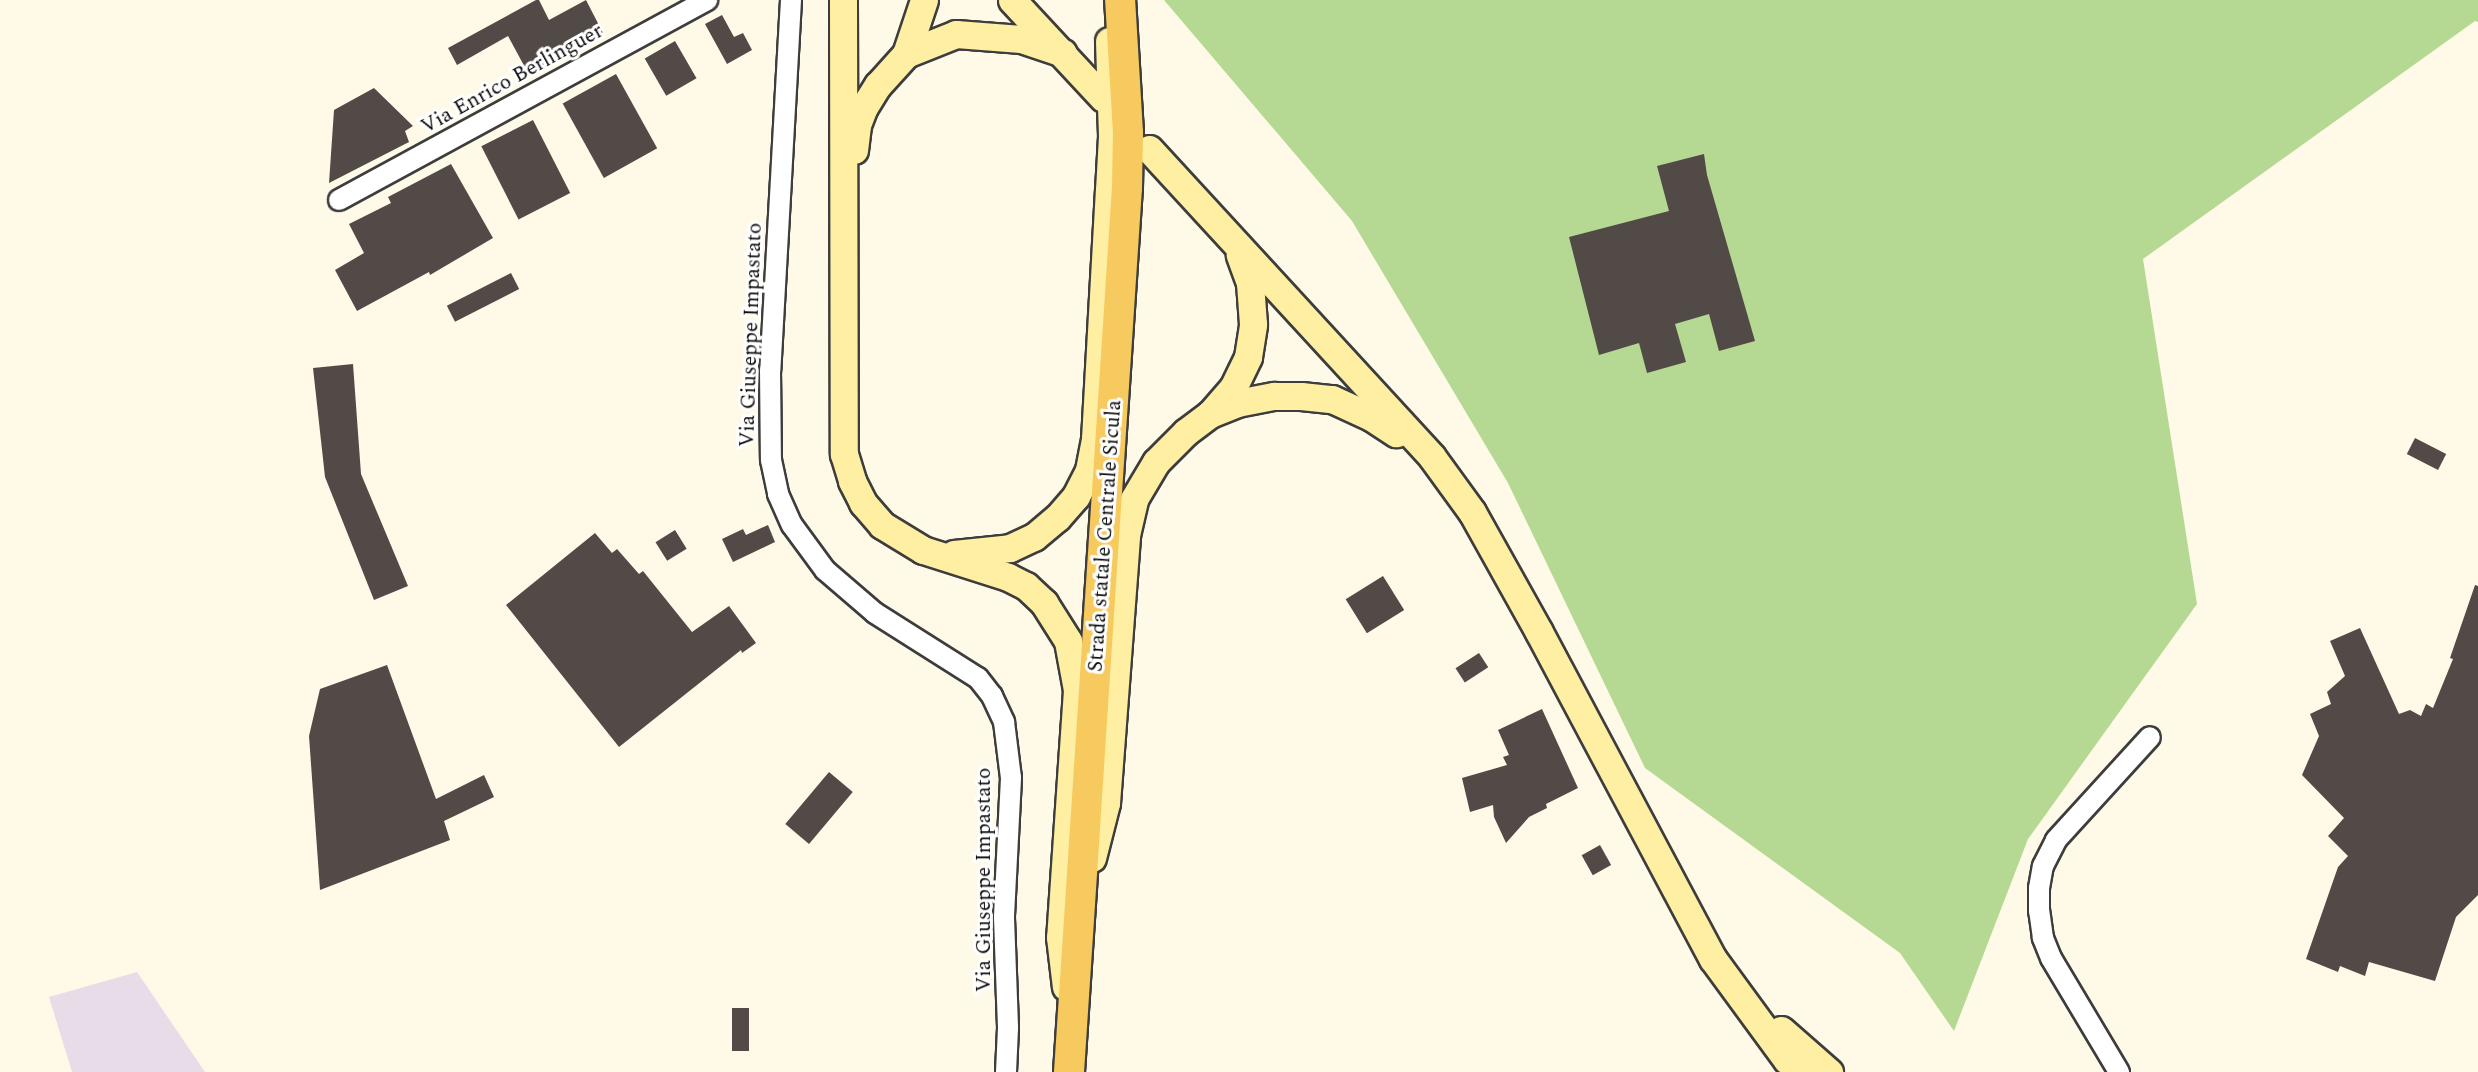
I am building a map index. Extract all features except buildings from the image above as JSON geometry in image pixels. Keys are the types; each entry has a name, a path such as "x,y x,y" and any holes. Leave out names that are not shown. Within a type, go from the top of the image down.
{"main road":[{"path":"843,0 844,454 852,481 863,503 882,525 898,538 938,555 1008,577 1026,586 1044,603 1068,641 1077,690 1060,937 1072,1030"},
{"path":"845,229 857,125 878,85 906,54 924,0"},
{"path":"1012,0 1103,98"},
{"path":"938,555 1010,548 1034,537 1058,518 1076,496 1089,470 1095,439 1109,190 1110,0"},
{"name":"Strada statale Centrale Sicula","path":"1069,1072 1126,188 1128,133 1120,0"},
{"path":"906,54 956,34 1021,39 1063,54"},
{"path":"1149,149 1238,249 1431,457 1472,513 1539,632 1713,958 1787,1060 1800,1072"},
{"path":"1080,903 1106,803 1126,535 1134,499 1156,462 1186,432 1210,414 1233,388 1248,357 1252,324 1250,283 1238,249"},
{"path":"1210,414 1237,403 1274,396 1332,399 1371,417 1431,457"},
{"path":"1735,990 1829,1072"}],"street":[{"name":"Via Enrico Berlinguer","path":"339,200 707,0"},
{"name":"Via Giuseppe Impastato","path":"790,0 770,370 771,460 778,494 792,525 825,570 875,613 978,678 992,696 1004,722 1011,778 1005,918 1008,1028 1006,1072"},
{"path":"2119,1072 2051,958 2042,929 2039,888 2043,866 2056,840 2150,737"}],"shaded area":[{"path":"137,972 205,1072 72,1072 49,997"}],"green space":[{"path":"1164,0 2478,0 2478,22 2475,21 2143,259 2197,604 2028,839 1954,1031 1900,953 1645,768 1508,483 1352,221"}]}
